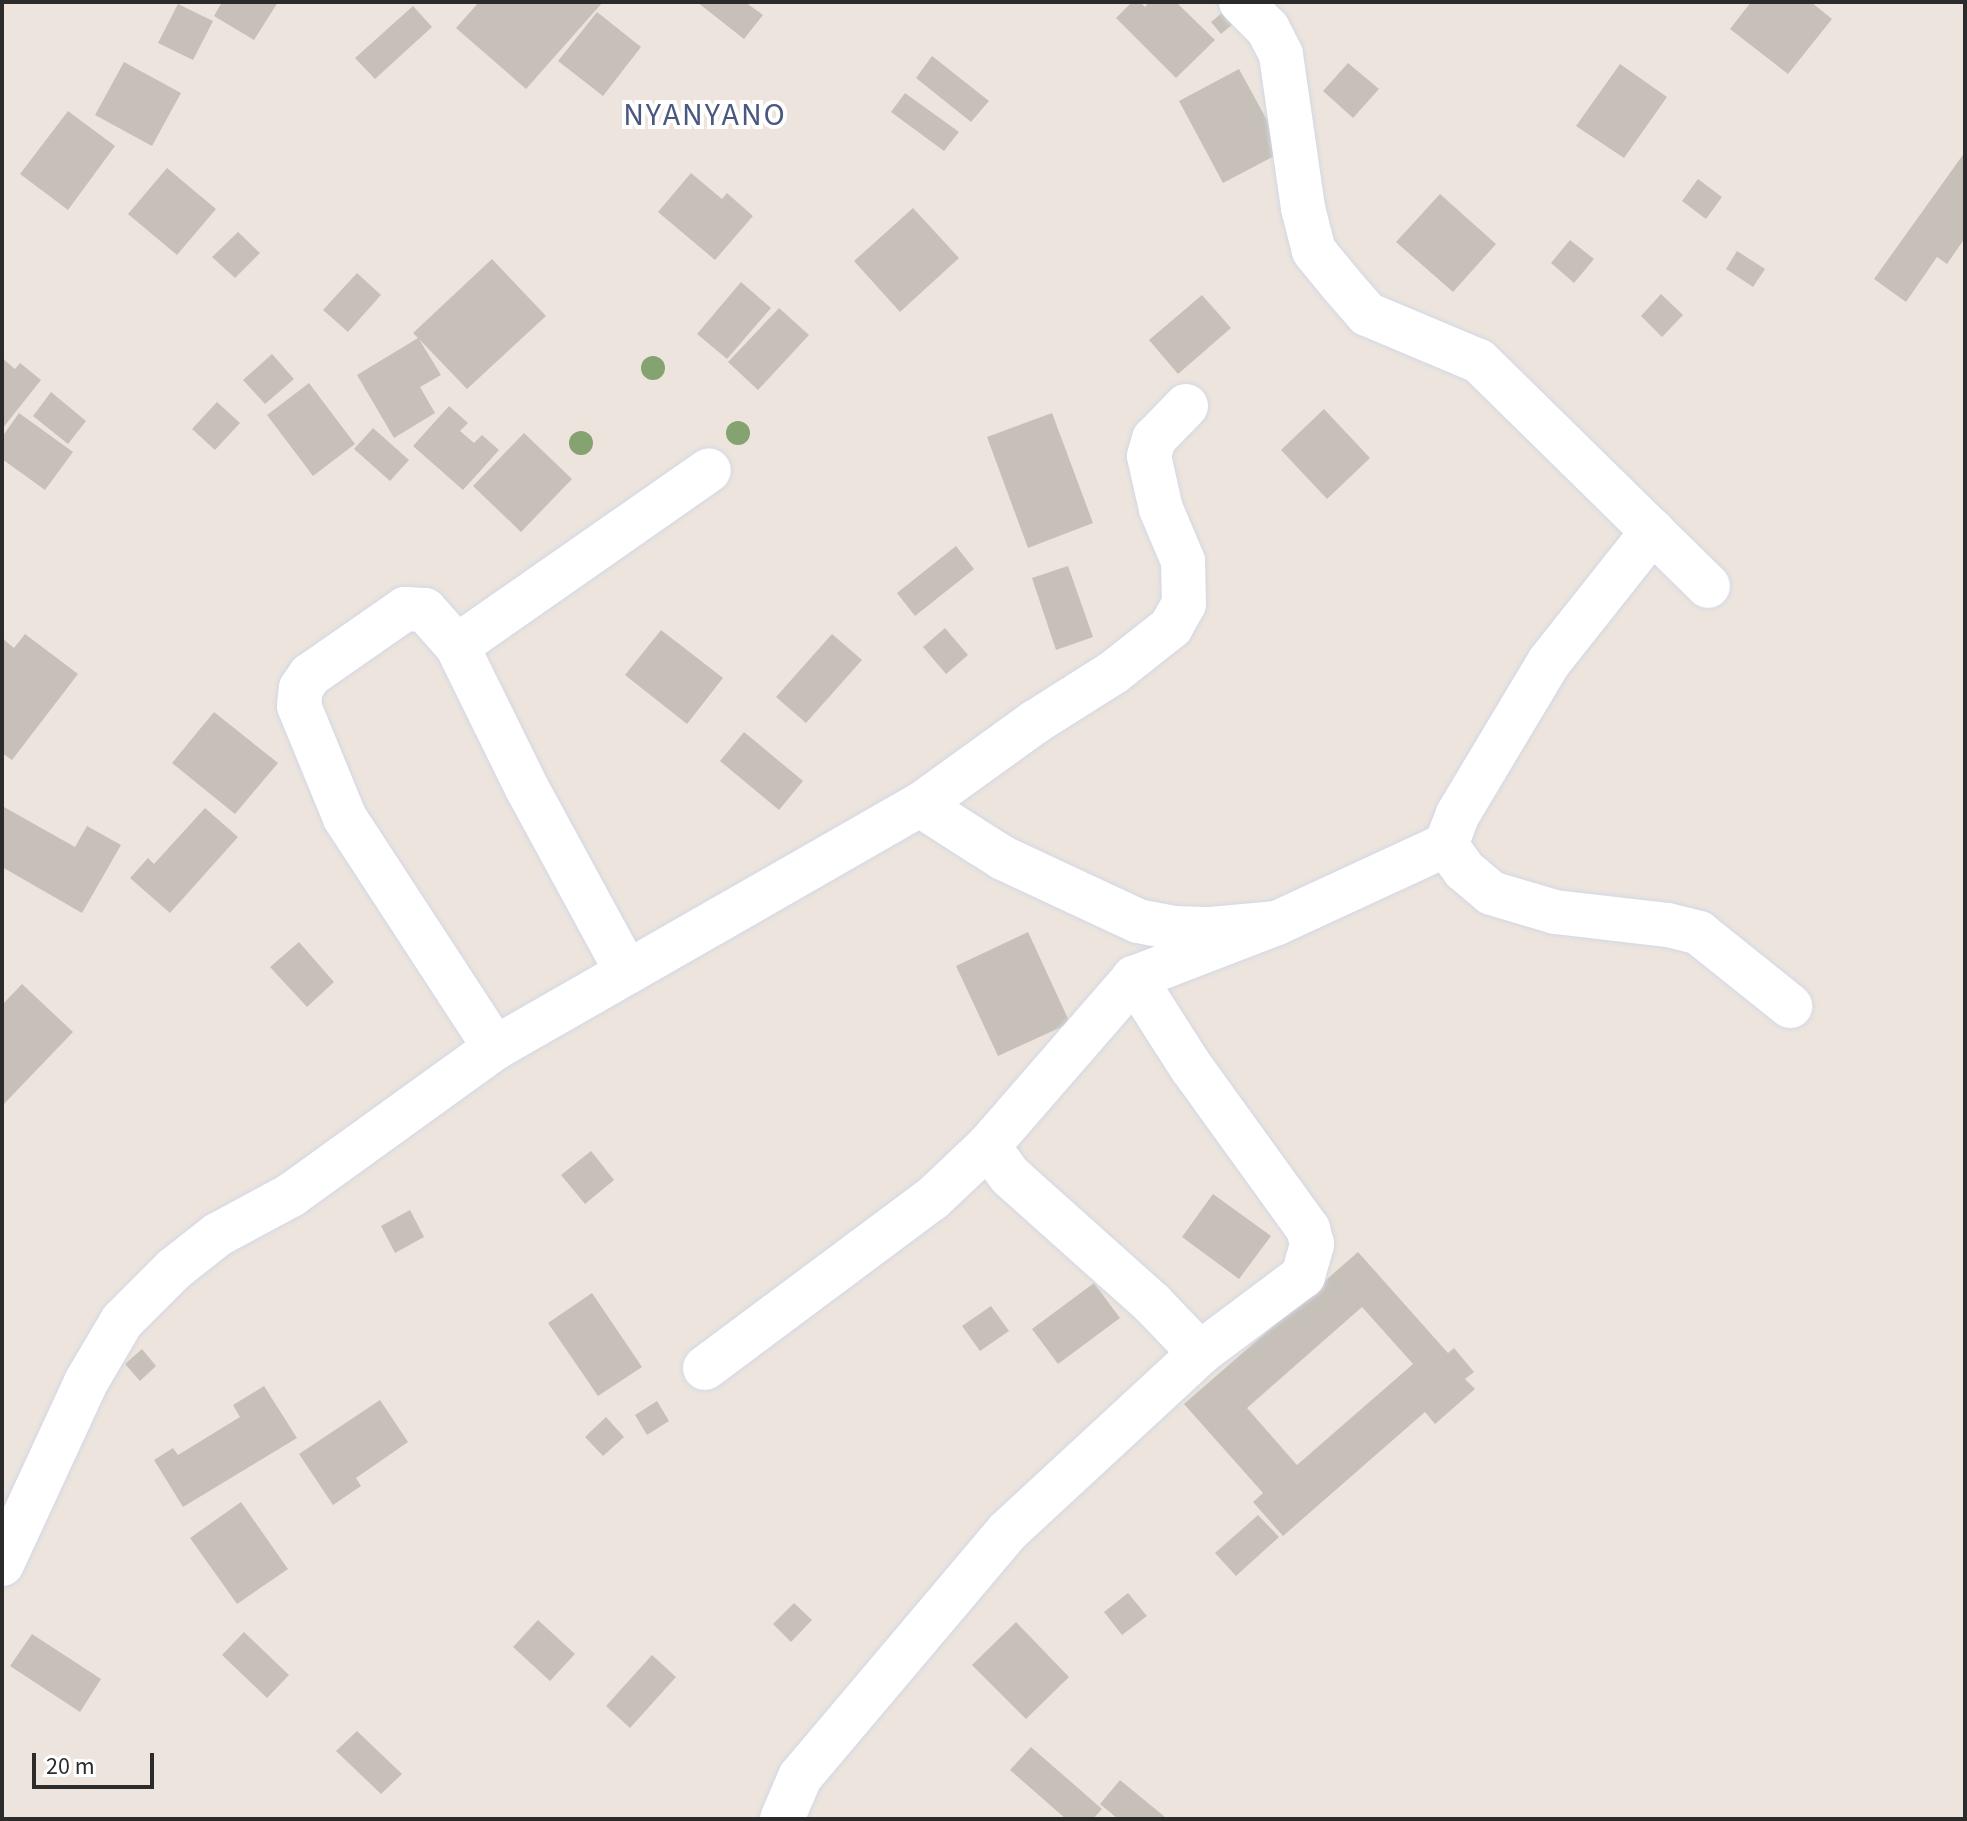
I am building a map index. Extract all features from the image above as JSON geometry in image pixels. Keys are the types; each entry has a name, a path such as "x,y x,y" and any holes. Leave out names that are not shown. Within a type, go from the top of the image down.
{"street":[{"path":"1241,2 1268,29 1281,55 1303,208 1314,251 1367,314 1479,361 1708,586"},
{"path":"2,1564 86,1382 122,1321 174,1269 217,1235 291,1195 495,1048 920,805 1035,722 1114,672 1171,627 1184,604 1183,561 1161,509 1149,456 1154,439 1186,406"},
{"path":"457,646 709,470"},
{"path":"705,1368 932,1199 988,1146 1134,978 1277,923 1446,845 1458,814 1549,662 1653,531"},
{"path":"495,1048 345,818 299,706 301,688 310,675 405,609 425,610 457,646 528,790 627,972"},
{"path":"920,805 1003,858 1138,921 1211,929 1277,923"},
{"path":"1446,845 1464,870 1491,893 1555,912 1668,925 1699,933 1790,1006"},
{"path":"782,1819 800,1777 1008,1531 1200,1353 1303,1276 1312,1244 1308,1229 1277,1181 1191,1067 1134,978"},
{"path":"988,1146 1010,1176 1152,1303 1200,1353"}],"building":[{"path":"222,2 278,2 254,40 214,16"},
{"path":"479,2 603,2 526,89 456,28"},
{"path":"697,2 745,2 763,15 744,39"},
{"path":"1132,2 1140,2 1145,7 1149,2 1176,2 1215,40 1176,78 1116,18"},
{"path":"1751,2 1811,2 1832,19 1788,74 1730,29"},
{"path":"178,4 213,21 193,60 158,43"},
{"path":"413,6 432,27 375,79 355,58"},
{"path":"597,12 641,47 603,96 558,61"},
{"path":"1223,12 1233,24 1221,34 1211,22"},
{"path":"932,56 989,101 971,122 916,78"},
{"path":"124,62 181,93 152,146 95,115"},
{"path":"1348,63 1379,89 1353,118 1323,91"},
{"path":"1620,64 1667,97 1624,158 1576,126"},
{"path":"1239,69 1284,151 1223,183 1179,101"},
{"path":"905,93 959,132 944,151 891,112"},
{"path":"68,111 115,146 68,210 20,174"},
{"path":"1965,152 1965,238 1947,264 1937,257 1906,302 1874,279"},
{"path":"167,168 216,209 177,255 128,214"},
{"path":"691,173 722,199 727,193 753,216 715,260 658,212"},
{"path":"1698,179 1722,197 1706,219 1682,201"},
{"path":"1440,194 1496,244 1453,292 1396,242"},
{"path":"913,208 959,258 900,312 854,261"},
{"path":"238,232 260,253 235,278 212,257"},
{"path":"1570,240 1594,259 1574,283 1551,263"},
{"path":"1737,251 1765,269 1753,287 1726,269"},
{"path":"492,259 546,316 467,389 419,339 441,375 420,387 435,413 394,438 357,375 418,338 413,333"},
{"path":"357,273 381,295 348,332 323,310"},
{"path":"741,282 771,308 727,359 697,334"},
{"path":"1661,294 1683,315 1662,337 1641,316"},
{"path":"1202,295 1231,328 1178,374 1149,340"},
{"path":"779,308 809,335 758,390 728,362"},
{"path":"272,354 294,379 265,404 243,380"},
{"path":"2,358 15,369 20,363 41,380 2,429"},
{"path":"309,383 355,444 313,476 267,415"},
{"path":"51,392 86,421 68,444 33,416"},
{"path":"217,402 240,423 215,450 192,429"},
{"path":"449,406 468,423 460,431 474,443 482,435 499,450 463,490 413,446"},
{"path":"1324,409 1370,458 1327,499 1281,450"},
{"path":"19,413 73,452 45,490 2,459 2,437"},
{"path":"1052,413 1093,523 1028,548 987,437"},
{"path":"373,428 409,460 390,481 354,449"},
{"path":"524,433 572,479 521,532 473,486"},
{"path":"956,546 974,569 915,616 897,593"},
{"path":"1068,566 1093,637 1056,650 1032,578"},
{"path":"945,628 968,655 946,674 923,647"},
{"path":"661,630 723,678 687,724 625,675"},
{"path":"25,634 78,674 12,760 2,753 2,638 14,648"},
{"path":"832,634 862,660 806,723 776,697"},
{"path":"214,712 278,763 235,814 172,763"},
{"path":"744,732 803,781 779,810 720,761"},
{"path":"4,807 75,847 87,826 121,845 82,913 2,867"},
{"path":"205,808 238,837 170,913 130,878 148,858 154,864"},
{"path":"1028,932 1070,1023 998,1056 956,966"},
{"path":"299,942 334,982 307,1007 270,967"},
{"path":"22,984 73,1032 2,1106 2,1005"},
{"path":"591,1151 614,1180 585,1204 561,1175"},
{"path":"1213,1194 1271,1236 1239,1279 1182,1237"},
{"path":"410,1210 424,1237 395,1253 381,1226"},
{"path":"1358,1252 1448,1353 1454,1348 1474,1372 1465,1379 1475,1389 1435,1424 1425,1412 1283,1536 1253,1502 1263,1493 1184,1404","holes":["1362,1307 1413,1364 1297,1465 1247,1408"]},
{"path":"1094,1283 1120,1318 1058,1364 1032,1329"},
{"path":"592,1293 642,1367 598,1396 548,1323"},
{"path":"991,1306 1009,1331 980,1351 962,1326"},
{"path":"142,1349 156,1366 140,1381 125,1364"},
{"path":"264,1386 297,1438 183,1507 154,1460 173,1448 178,1455 240,1417 233,1405"},
{"path":"380,1400 408,1442 356,1478 361,1486 333,1505 299,1454"},
{"path":"657,1401 669,1421 647,1435 635,1415"},
{"path":"606,1417 624,1437 603,1456 585,1437"},
{"path":"241,1502 288,1569 237,1604 190,1538"},
{"path":"1258,1515 1279,1537 1236,1576 1215,1553"},
{"path":"1128,1593 1147,1616 1122,1635 1104,1612"},
{"path":"794,1603 812,1620 791,1642 773,1624"},
{"path":"538,1620 575,1654 550,1681 513,1647"},
{"path":"1016,1622 1069,1677 1026,1719 972,1665"},
{"path":"244,1632 289,1675 267,1698 222,1655"},
{"path":"32,1634 101,1679 80,1712 10,1666"},
{"path":"652,1655 676,1677 630,1728 606,1706"},
{"path":"357,1731 402,1774 381,1794 336,1751"},
{"path":"1031,1747 1102,1809 1093,1819 1066,1819 1010,1770"},
{"path":"1120,1780 1164,1819 1118,1819 1100,1804"}],"district":[{"name":"NYANYANO","path":"705,115"}]}
